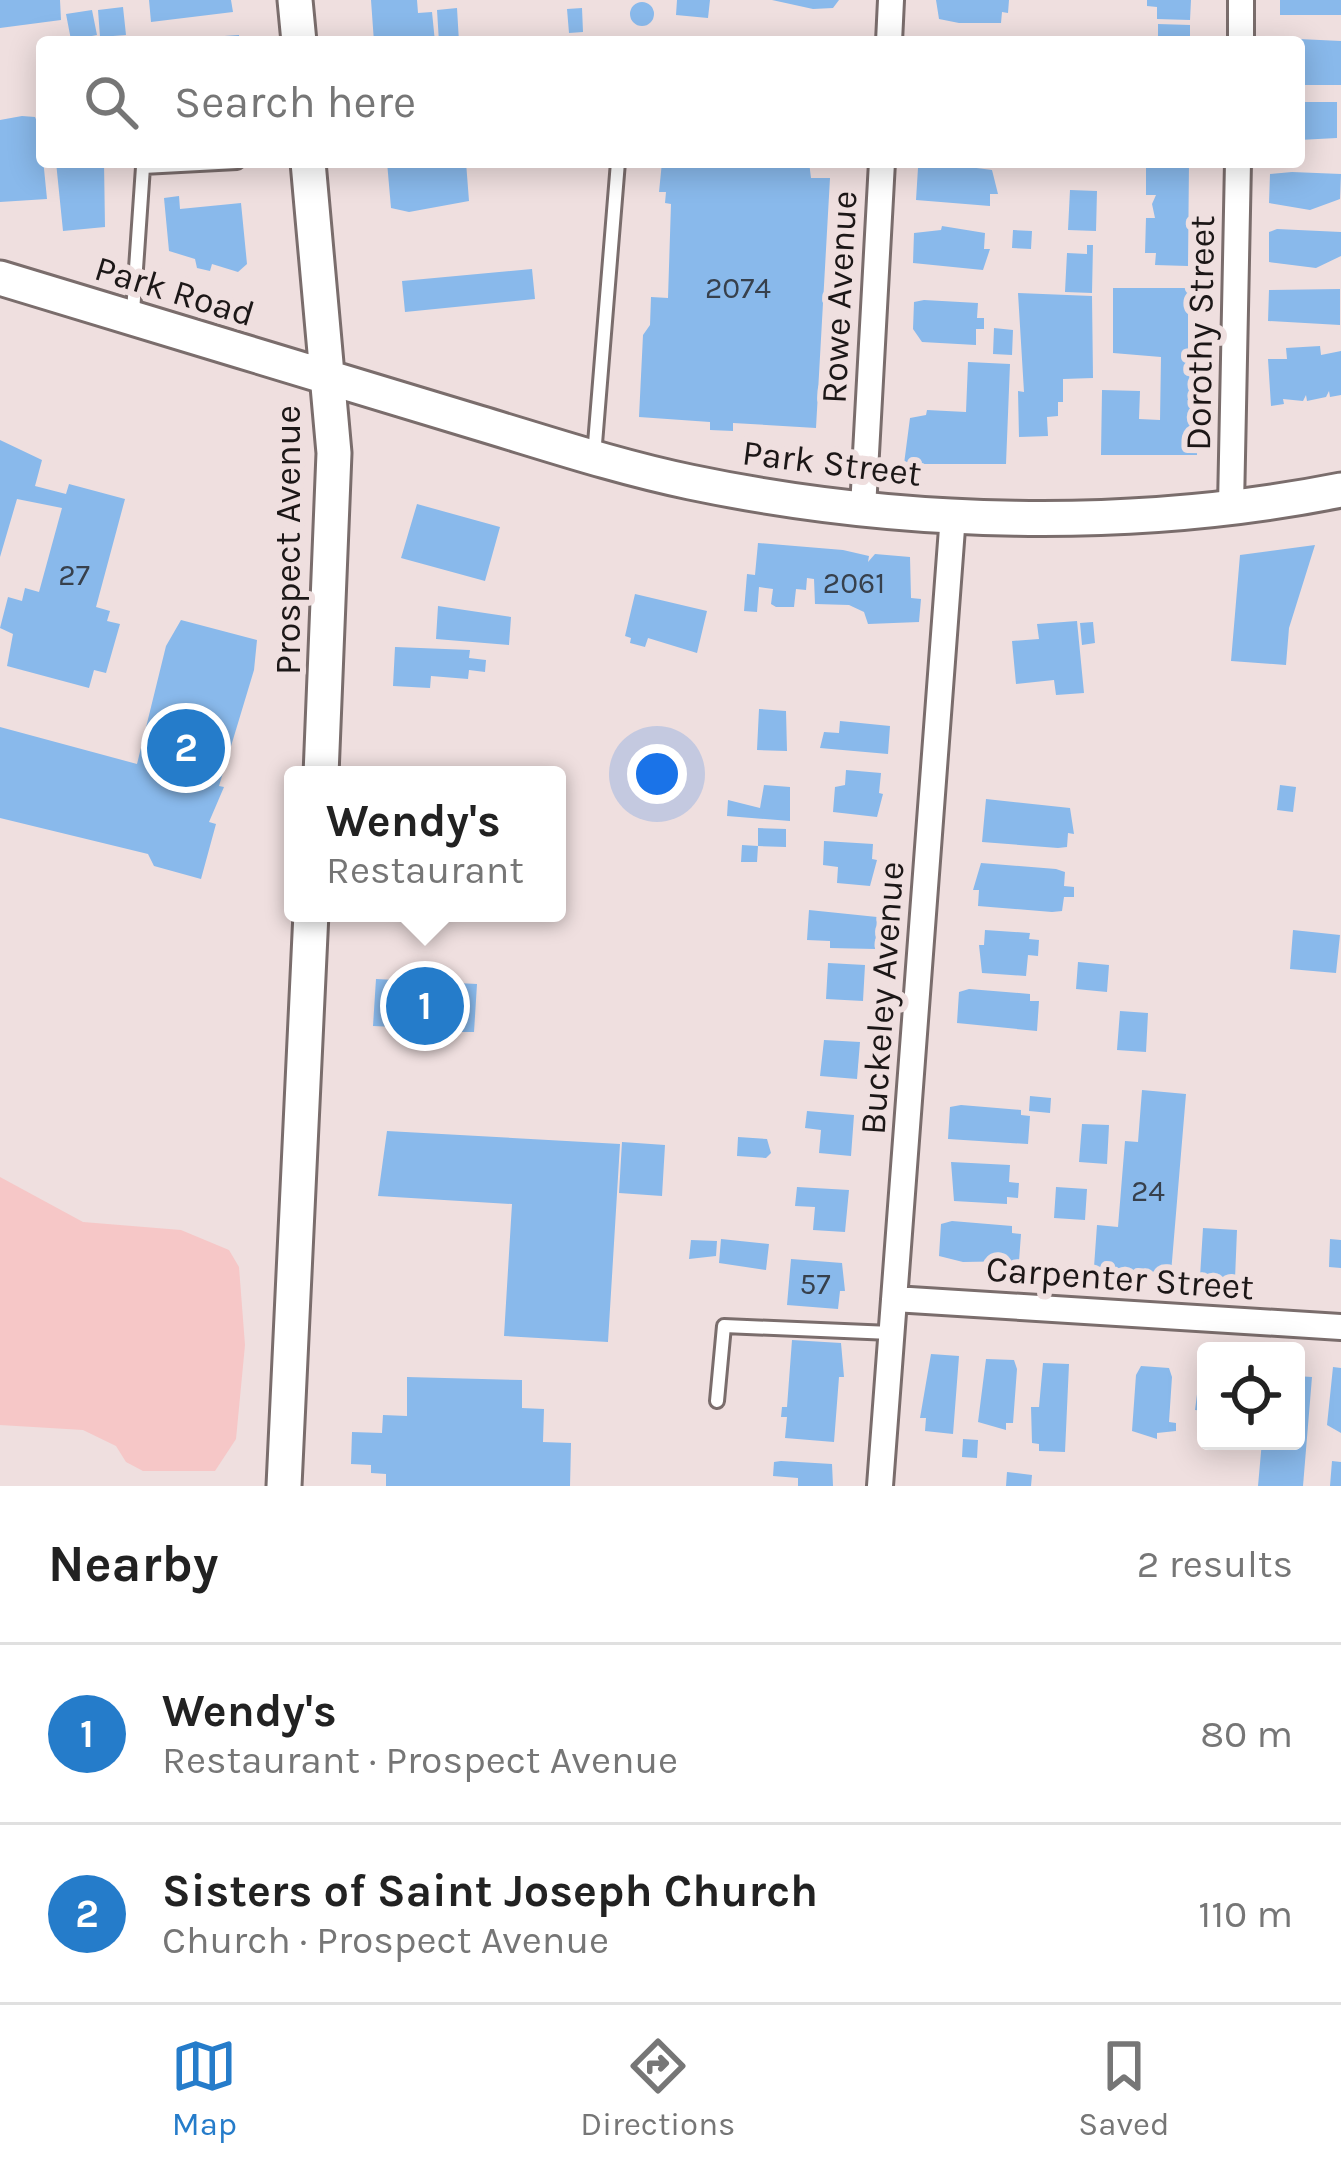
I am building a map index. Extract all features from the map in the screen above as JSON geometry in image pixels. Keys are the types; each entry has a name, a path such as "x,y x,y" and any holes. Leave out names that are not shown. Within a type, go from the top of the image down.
{"main road":[{"path":"296,0 299,36"},
{"name":"Prospect Avenue","path":"308,168 334,453 321,766"},
{"name":"Park Road","path":"0,278 326,378"},
{"name":"Park Street","path":"326,378 690,482 862,508 953,515 1231,506 1341,490"},
{"path":"284,1486 311,922"}],"street":[{"path":"889,36 891,0"},
{"path":"1240,36 1241,0"},
{"name":"Rowe Avenue","path":"862,508 882,168"},
{"name":"Dorothy Street","path":"1231,506 1238,168"},
{"name":"Buckeley Avenue","path":"880,1486 953,515"},
{"name":"Carpenter Street","path":"894,1300 1341,1327"}],"lane":[{"path":"133,316 143,168"},
{"path":"594,457 618,168"},
{"path":"717,1400 724,1326 892,1333"}],"shaded area":[{"path":"0,1177 83,1222 181,1230 229,1250 239,1267 245,1345 236,1439 215,1471 143,1471 126,1462 116,1446 83,1430 0,1425"}],"building":[{"path":"0,0 60,0 61,20 0,28"},
{"path":"149,0 231,0 233,12 151,22"},
{"path":"371,0 417,0 418,13 432,12 434,36 374,36"},
{"path":"677,0 710,0 708,18 676,15"},
{"path":"772,0 839,0 833,8 813,9"},
{"path":"936,0 1009,0 1008,13 1002,12 1001,23 959,23 939,19"},
{"path":"1147,0 1191,0 1190,20 1157,19 1157,7 1147,6"},
{"path":"1280,0 1341,0 1341,15 1280,15"},
{"path":"642,2 651,5 651,23 642,26 633,23 630,14 633,5"},
{"path":"123,7 126,35 100,36 98,10"},
{"path":"457,8 459,36 439,36 437,10"},
{"path":"582,8 583,32 569,33 567,9"},
{"path":"92,10 97,35 70,36 66,14"},
{"path":"1158,24 1190,25 1190,36 1158,36"},
{"path":"1305,39 1341,41 1341,85 1305,85"},
{"path":"1305,102 1337,102 1337,138 1305,140"},
{"path":"35,117 36,168 44,168 47,199 0,202 0,120"},
{"path":"57,168 104,168 105,227 63,231"},
{"path":"388,168 466,168 469,201 409,212 391,208"},
{"path":"661,168 810,168 811,178 830,178 816,428 733,423 733,431 710,430 710,422 639,417 643,335 650,325 651,297 668,298 671,204 665,203 666,192 659,192"},
{"path":"918,168 992,170 998,194 990,194 990,206 916,200"},
{"path":"1146,168 1189,168 1188,266 1155,265 1156,253 1145,253 1146,218 1155,218 1152,204 1156,195 1146,195"},
{"path":"1270,174 1341,174 1340,199 1310,210 1269,203"},
{"path":"1070,190 1097,191 1096,231 1068,230"},
{"path":"179,196 180,209 241,203 247,264 238,272 212,264 210,271 197,268 195,259 169,251 164,198"},
{"path":"942,226 985,233 984,249 990,249 983,270 913,263 914,233 941,230"},
{"path":"1013,230 1032,231 1031,249 1012,248"},
{"path":"1269,232 1341,232 1341,256 1316,268 1269,262"},
{"path":"1087,245 1093,245 1092,293 1065,292 1067,253 1087,254"},
{"path":"532,269 535,299 405,312 402,281"},
{"path":"1113,288 1188,288 1188,365 1198,366 1197,455 1101,455 1102,390 1140,391 1139,419 1160,420 1161,357 1113,353"},
{"path":"1340,289 1340,325 1268,321 1269,290"},
{"path":"1018,293 1092,296 1093,378 1063,379 1063,402 1058,402 1058,416 1047,417 1048,436 1019,437 1018,391 1024,392"},
{"path":"914,302 978,303 977,318 984,318 984,329 976,329 976,345 922,342 913,329"},
{"path":"994,328 1013,330 1012,355 993,354"},
{"path":"1320,346 1321,355 1341,351 1341,395 1330,397 1329,391 1326,397 1307,401 1306,395 1303,401 1283,399 1284,404 1271,406 1268,359 1287,359 1286,348"},
{"path":"968,362 1010,364 1006,464 904,464 910,418 926,415 927,410 966,412"},
{"path":"0,440 42,460 35,486 66,494 69,484 125,499 96,607 110,611 107,621 120,624 106,673 94,670 89,688 7,666 13,634 0,628 8,597 22,601 25,588 39,592 62,508 17,499 0,557"},
{"path":"417,504 500,527 485,581 401,558"},
{"path":"758,543 843,550 869,556 868,562 875,554 910,557 911,598 921,599 919,622 868,624 864,612 849,605 815,604 814,579 807,578 806,590 796,589 794,607 776,607 771,604 773,589 759,587 757,612 744,611 747,574 755,575"},
{"path":"1315,545 1289,628 1286,665 1231,661 1240,555"},
{"path":"635,594 707,611 697,653 648,638 645,647 630,643 631,638 625,636"},
{"path":"438,606 511,617 509,645 436,639"},
{"path":"181,620 257,640 254,670 219,786 224,787 209,822 216,824 201,879 154,866 148,854 0,818 0,727 137,764 166,646"},
{"path":"1077,621 1084,693 1056,695 1054,680 1016,684 1012,641 1039,639 1037,624"},
{"path":"1093,622 1095,643 1082,645 1080,623"},
{"path":"395,647 470,650 469,658 486,660 485,672 469,670 468,679 431,676 430,688 393,686"},
{"path":"759,709 786,711 787,751 757,750"},
{"path":"840,721 890,726 888,754 820,748 824,732 839,733"},
{"path":"846,770 881,773 879,793 883,794 877,817 833,812 835,787 845,785"},
{"path":"764,785 790,787 790,821 727,816 728,800 760,808"},
{"path":"1280,785 1296,787 1293,812 1277,810"},
{"path":"986,799 1070,808 1074,834 1068,833 1067,847 1058,848 982,842"},
{"path":"758,828 786,829 786,847 758,846"},
{"path":"824,841 873,844 872,859 877,860 870,886 837,883 838,867 823,865"},
{"path":"742,845 758,846 757,862 741,862"},
{"path":"981,863 1065,872 1064,886 1074,887 1074,897 1064,897 1062,911 1052,912 978,906 979,890 973,890"},
{"path":"809,910 877,917 875,949 830,948 830,941 807,940"},
{"path":"985,930 1030,933 1029,939 1039,940 1038,956 1028,955 1026,976 982,973 979,945 984,945"},
{"path":"1293,930 1340,935 1336,973 1290,969"},
{"path":"1078,962 1109,965 1107,992 1076,989"},
{"path":"828,963 865,965 863,1001 826,999"},
{"path":"376,979 477,984 474,1032 394,1032 395,1027 373,1026"},
{"path":"959,992 1030,994 1030,1001 1039,1001 1037,1031 957,1023"},
{"path":"1120,1011 1148,1013 1146,1052 1117,1050"},
{"path":"824,1040 860,1042 857,1079 820,1076"},
{"path":"1142,1090 1186,1094 1171,1273 1094,1267 1097,1225 1118,1227 1125,1141 1138,1142"},
{"path":"1030,1096 1051,1098 1050,1113 1029,1111"},
{"path":"950,1107 1021,1110 1021,1115 1030,1116 1028,1144 948,1139"},
{"path":"807,1111 854,1115 851,1156 819,1153 821,1130 805,1128"},
{"path":"1082,1124 1109,1125 1107,1164 1079,1162"},
{"path":"387,1131 620,1144 608,1342 504,1336 512,1204 378,1196"},
{"path":"738,1137 767,1139 771,1153 766,1158 737,1156"},
{"path":"622,1142 665,1145 662,1196 619,1193"},
{"path":"951,1162 1010,1165 1009,1182 1019,1183 1018,1198 1007,1197 1007,1204 954,1201"},
{"path":"797,1187 849,1190 845,1232 813,1230 815,1207 795,1206"},
{"path":"1056,1187 1087,1189 1085,1220 1054,1218"},
{"path":"941,1224 1012,1226 1012,1233 1021,1234 1019,1261 963,1262 939,1256"},
{"path":"1203,1228 1237,1230 1235,1279 1200,1277"},
{"path":"721,1239 769,1244 766,1270 719,1263"},
{"path":"1330,1239 1341,1240 1341,1268 1329,1267"},
{"path":"691,1240 717,1241 716,1256 689,1259"},
{"path":"791,1259 842,1263 845,1291 840,1291 838,1309 787,1305"},
{"path":"792,1340 841,1343 844,1377 839,1377 834,1442 785,1438 787,1417 781,1417 782,1407 787,1407"},
{"path":"931,1354 959,1356 953,1434 925,1431 926,1418 920,1418"},
{"path":"986,1359 1014,1360 1017,1369 1013,1423 1006,1423 1006,1430 978,1422"},
{"path":"1043,1363 1069,1364 1065,1452 1039,1451 1039,1444 1032,1443 1031,1407 1039,1407"},
{"path":"1141,1366 1169,1368 1172,1377 1169,1422 1176,1423 1176,1431 1157,1433 1157,1439 1132,1431 1136,1375"},
{"path":"1333,1367 1341,1368 1341,1433 1327,1425"},
{"path":"407,1377 522,1380 522,1408 544,1409 543,1442 571,1443 570,1486 386,1486 386,1474 371,1473 371,1465 351,1464 352,1432 382,1433 383,1415 407,1416"},
{"path":"1305,1377 1312,1377 1303,1486 1258,1486 1261,1450 1305,1450"},
{"path":"963,1439 978,1440 977,1458 962,1457"},
{"path":"1332,1461 1341,1462 1341,1486 1330,1486"},
{"path":"774,1462 832,1464 833,1486 798,1486 798,1478 773,1476"},
{"path":"1007,1472 1032,1475 1031,1486 1006,1486"}],"place":[{"name":"Sisters of Saint Joseph Church","path":"186,748"},
{"name":"Wendy's","path":"425,1006"}]}
